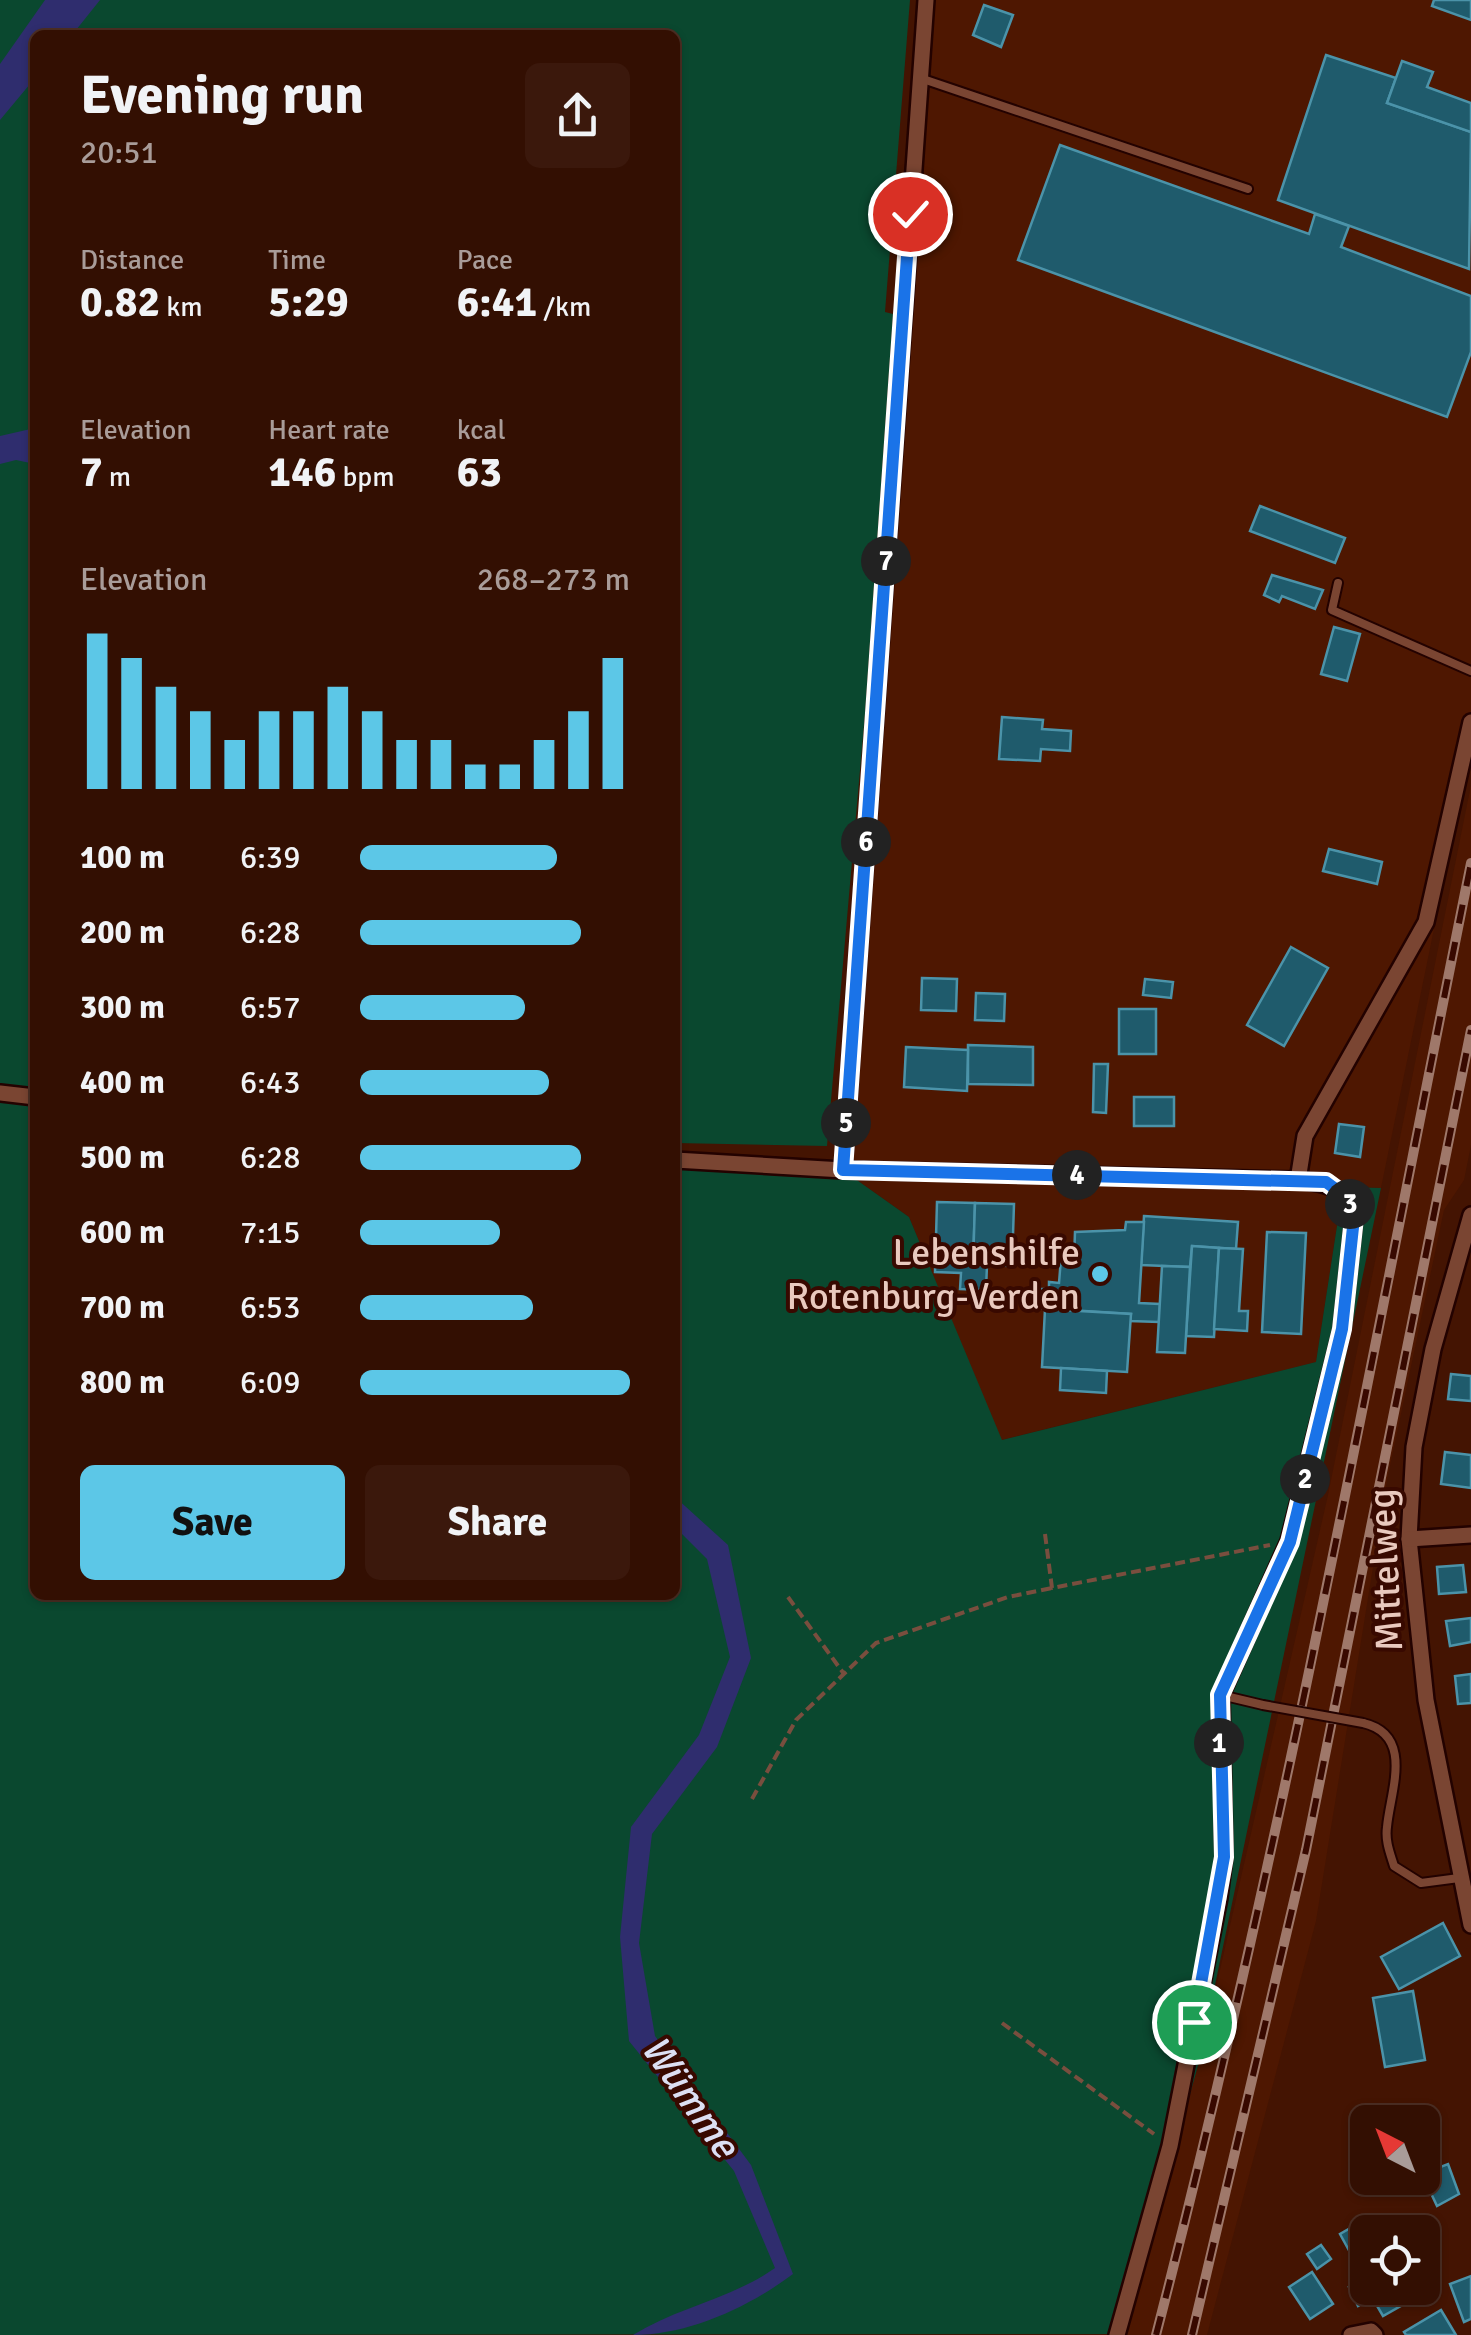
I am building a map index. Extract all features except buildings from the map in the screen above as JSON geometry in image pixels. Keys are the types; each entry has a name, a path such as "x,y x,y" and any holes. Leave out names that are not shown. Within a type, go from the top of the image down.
{"street":[{"path":"843,1170 926,0"},
{"path":"1298,1180 1306,1136 1426,922 1471,722"},
{"path":"0,1093 30,1096"},
{"path":"680,1160 843,1170 1298,1180 1337,1188 1354,1218 1342,1329 1290,1542 1220,1695 1224,1857 1170,2146 1117,2335"},
{"name":"Mittelweg","path":"1471,1215 1432,1349 1414,1447 1409,1539 1426,1700 1471,1924"},
{"path":"1409,1539 1471,1534"},
{"path":"1352,2335 1371,2330 1375,2335"}],"lane":[{"path":"920,78 1248,190"},
{"path":"1338,583 1332,610 1471,671"},
{"path":"1220,1695 1363,1724 1386,1736 1398,1765 1386,1827 1394,1866 1421,1883 1460,1878"}],"path":[{"path":"1045,1534 1052,1588"},
{"path":"752,1799 796,1720 876,1643 1008,1597 1290,1542"},
{"path":"788,1596 844,1674"},
{"path":"1002,2023 1170,2146"}],"shaded area":[{"path":"929,0 1471,0 1471,748 1381,1188 1343,1187 1316,1362 1001,1440 909,1217 843,1170"},
{"path":"1471,785 1471,1145 1464,1180 1444,1210 1387,1480 1316,1921 1207,2335 1123,2335 1199,2062 1328,1495"}],"green space":[{"path":"0,0 910,0 885,312 893,314 865,713 827,1146 680,1143 680,30 30,30 30,1092 0,1089"},
{"path":"0,1098 30,1101 30,1600 680,1600 680,1168 854,1178 909,1217 1002,1440 1316,1362 1343,1187 1381,1188 1199,2062 1123,2334 0,2335"}],"water":[{"path":"45,0 100,0 76,30 30,30 30,84 0,120 0,64"},
{"path":"30,429 30,463 16,460 0,464 0,436"},
{"name":"Wümme","path":"680,1502 728,1545 751,1658 717,1747 652,1834 639,1943 655,2036 751,2165 793,2274 718,2317 675,2330 633,2335 775,2268 734,2171 629,2041 620,1937 631,1827 699,1735 730,1657 707,1559 680,1532"}],"railway":[{"path":"1156,2335 1285,1785 1471,863"},
{"path":"1192,2335 1306,1850 1471,1030"}],"place":[{"name":"Lebenshilfe Rotenburg-Verden","path":"1100,1274"}],"route":[{"path":"910,214 843,1170 1326,1182 1345,1196 1354,1218 1342,1329 1290,1542 1275,1582 1220,1695 1224,1857 1194,2022"}]}
